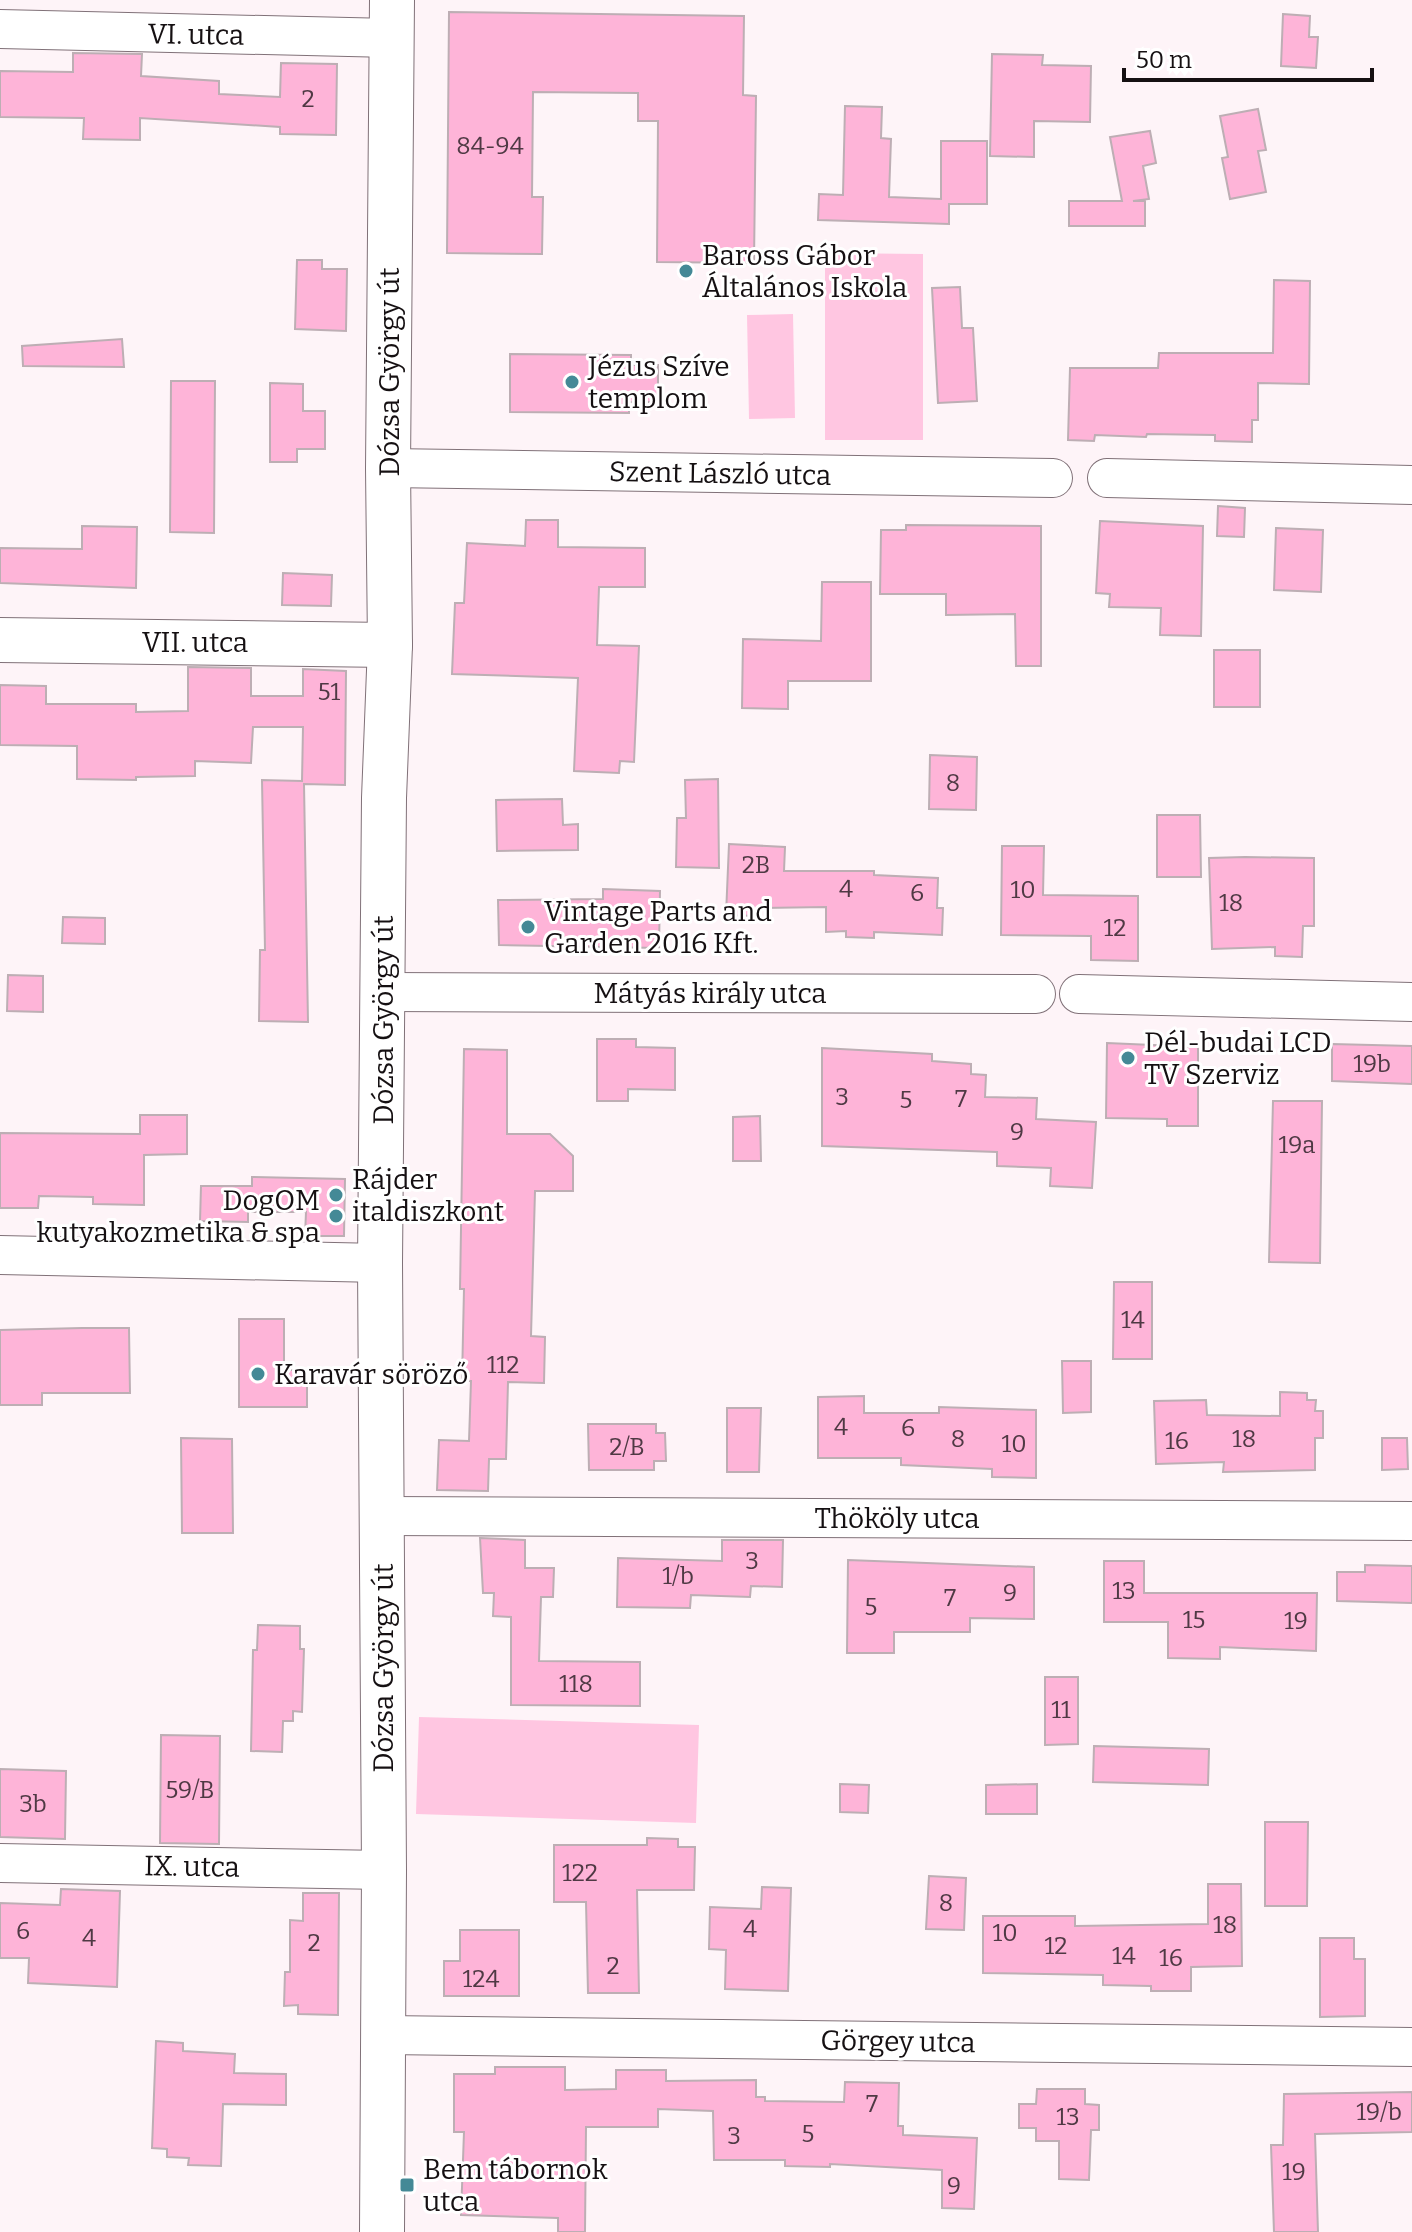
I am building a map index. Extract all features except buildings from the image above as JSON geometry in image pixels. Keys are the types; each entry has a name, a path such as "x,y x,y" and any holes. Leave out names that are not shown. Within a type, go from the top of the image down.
{"street":[{"name":"VI. utca","path":"0,29 392,19"},
{"name":"Dózsa György út","path":"382,2232 384,1870 380,1263 385,992 384,798 390,645 388,468 392,19"},
{"name":"Szent László utca","path":"388,468 1053,478"},
{"path":"1107,478 1412,485"},
{"name":"VII. utca","path":"0,640 390,645"},
{"name":"Mátyás király utca","path":"385,992 1036,994"},
{"path":"1079,994 1412,1002"},
{"path":"0,1255 380,1263"},
{"name":"Thököly utca","path":"383,1516 1412,1521"},
{"name":"IX. utca","path":"0,1863 384,1870"},
{"name":"Görgey utca","path":"384,2035 1412,2047"}],"shaded area":[{"path":"825,253 923,254 923,440 825,440"},
{"path":"793,314 795,418 749,419 747,315"},
{"path":"419,1717 699,1725 696,1823 416,1814"}],"place":[{"name":"Baross Gábor Általános Iskola","path":"686,271"},
{"name":"Jézus Szíve templom","path":"572,382"},
{"name":"Vintage Parts and Garden 2016 Kft.","path":"528,927"},
{"name":"Dél-budai LCD TV Szerviz","path":"1128,1058"},
{"name":"Rájder italdiszkont","path":"336,1195"},
{"name":"DogOM kutyakozmetika & spa","path":"336,1216"},
{"name":"Karavár söröző","path":"258,1374"},
{"name":"Bem tábornok utca","path":"407,2185"}]}
